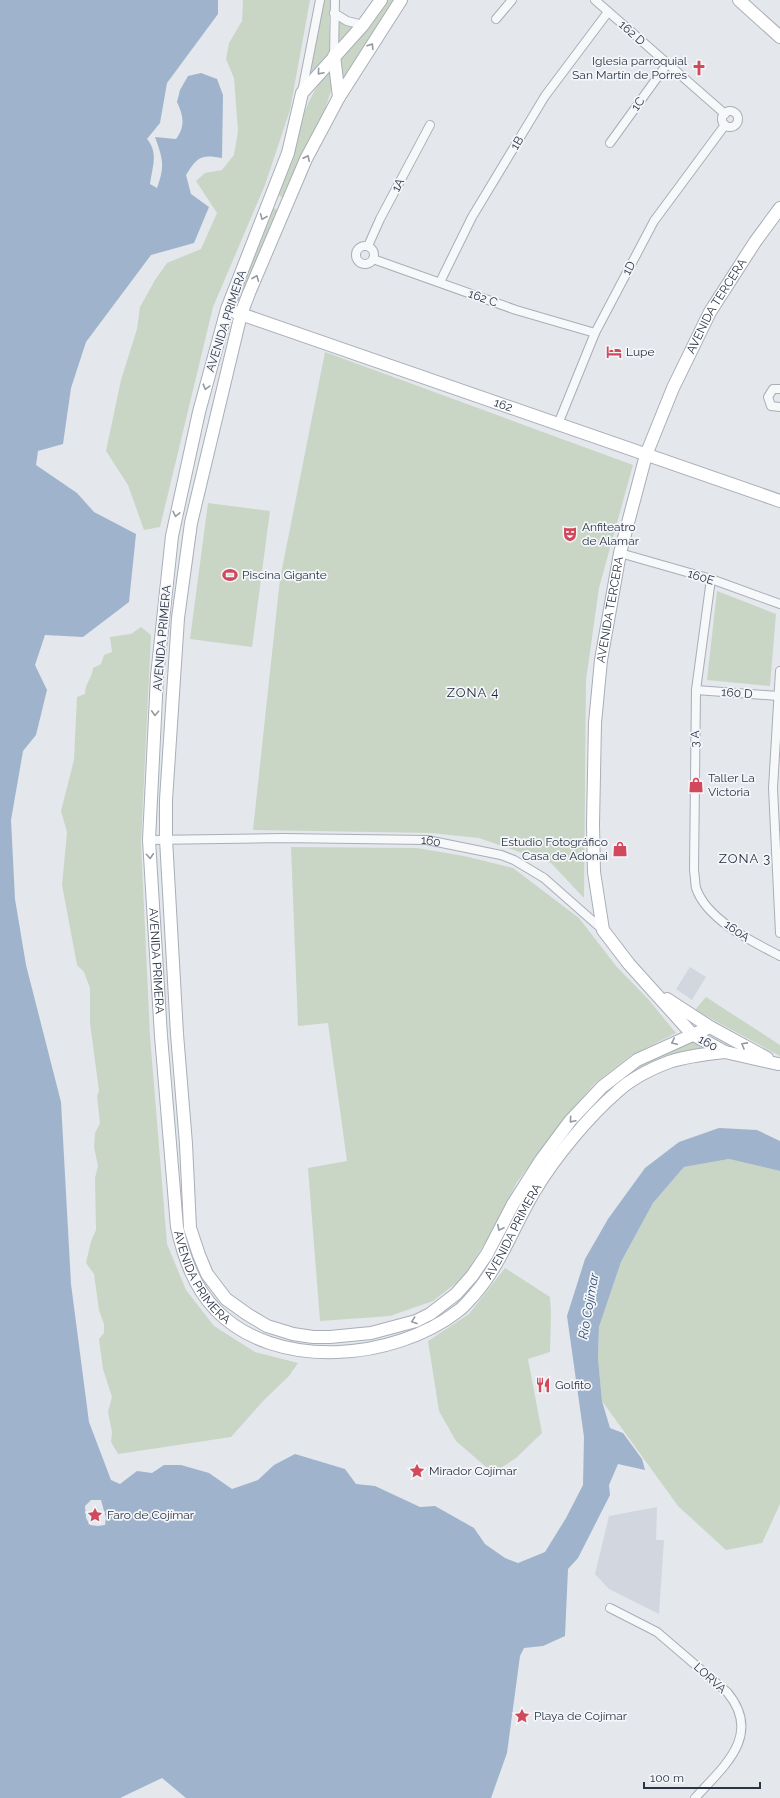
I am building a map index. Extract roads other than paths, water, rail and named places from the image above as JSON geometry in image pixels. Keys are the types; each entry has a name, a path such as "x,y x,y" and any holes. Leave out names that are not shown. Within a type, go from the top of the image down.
{"street":[{"path":"302,94 320,0"},
{"path":"336,0 334,13 334,56 339,97"},
{"name":"AVENIDA PRIMERA","path":"381,0 363,25 302,94 288,153 227,309 199,412 172,536 157,676 149,840 161,1036 177,1227 183,1252 190,1271 201,1291 217,1311 245,1332 281,1347 312,1352 364,1350 399,1342 432,1329 460,1310 486,1281 510,1240 534,1192 565,1149 618,1090 646,1073 669,1062 706,1054 725,1052"},
{"name":"AVENIDA PRIMERA","path":"401,0 339,97 306,159 241,314 192,523 178,618 166,800 166,839 190,1223 199,1255 208,1274 226,1299 267,1326 293,1334 313,1337 371,1333 416,1321 430,1314 456,1294 472,1276 487,1254 517,1198 541,1160 570,1121 602,1087 637,1060 710,1027"},
{"path":"496,19 512,0"},
{"name":"162 D","path":"595,0 724,114"},
{"path":"739,0 780,36"},
{"name":"1B","path":"440,282 472,217 545,96 608,12"},
{"path":"334,13 347,21 363,25"},
{"name":"1C","path":"610,143 667,64"},
{"path":"733,111 738,118 738,122 734,126 725,125 722,119 724,114 733,111"},
{"name":"1A","path":"368,246 430,125"},
{"name":"1D","path":"558,424 594,333 654,221 725,125"},
{"path":"270,200 286,206"},
{"name":"AVENIDA TERCERA","path":"603,930 594,872 593,825 596,723 601,660 620,553 646,455 673,388 710,312 755,242 780,208"},
{"path":"368,246 373,250 373,259 365,264 357,259 356,253 359,248 368,246"},
{"name":"162 C","path":"373,259 516,310 594,333"},
{"name":"162","path":"227,309 780,501"},
{"path":"780,388 770,391 768,400 771,406 780,407"},
{"name":"160E","path":"620,553 711,579 780,604"},
{"name":"3 A","path":"701,898 696,887 694,870 696,690 711,579"},
{"path":"780,671 773,788 780,933"},
{"name":"160 D","path":"696,690 778,696"},
{"name":"160","path":"149,840 427,840 501,855 514,860 544,878 603,930 629,964 657,993 692,1034 725,1052 779,1064"},
{"name":"160A","path":"701,898 714,914 743,937 780,956"},
{"name":"160","path":"657,993 710,1027 779,1064"},
{"path":"161,1036 177,1034"},
{"path":"723,1034 726,1045 725,1052"},
{"path":"177,1227 190,1223"},
{"path":"312,1352 313,1337"},
{"name":"LORVA","path":"610,1608 657,1632 727,1692 734,1701 739,1713 742,1733 730,1760 695,1798"}],"water":[{"name":"Río Cojímar","path":"0,0 218,0 218,14 167,83 160,123 147,139 151,144 154,155 150,184 157,188 161,174 162,162 155,137 176,139 179,134 182,125 181,111 177,102 180,90 188,76 201,73 217,79 223,95 222,158 209,156 200,158 193,164 186,175 191,194 209,207 194,243 151,255 86,342 71,388 63,444 38,451 36,465 77,493 94,512 136,534 129,602 83,637 45,635 35,665 47,690 36,735 23,751 11,820 15,899 26,965 61,1102 71,1284 89,1422 111,1480 120,1484 137,1471 152,1473 164,1465 181,1465 209,1473 232,1489 258,1480 274,1465 295,1454 345,1469 356,1484 375,1486 420,1507 435,1506 474,1528 485,1544 505,1558 518,1563 545,1552 566,1518 583,1485 584,1437 567,1316 585,1259 608,1219 645,1168 679,1142 719,1128 757,1130 780,1141 780,1171 729,1159 684,1167 653,1203 621,1262 599,1327 598,1358 602,1401 610,1428 623,1433 642,1459 645,1470 618,1464 609,1485 610,1495 578,1558 568,1569 565,1636 543,1646 524,1648 520,1656 507,1753 491,1798 186,1798 162,1778 120,1798 0,1798","holes":["91,1500 101,1500 106,1518 105,1525 90,1525 86,1518 85,1506"]}],"place":[{"name":"Iglesia parroquial San Martín de Porres","path":"699,68"},
{"name":"Lupe","path":"614,352"},
{"name":"Anfiteatro de Alamar","path":"570,534"},
{"name":"Piscina Gigante","path":"230,575"},
{"name":"Taller La Victoria","path":"696,785"},
{"name":"Estudio Fotográfico Casa de Adonai","path":"620,849"},
{"name":"Golfito","path":"543,1385"},
{"name":"Mirador Cojímar","path":"417,1471"},
{"name":"Faro de Cojímar","path":"95,1515"},
{"name":"Playa de Cojímar","path":"522,1716"}],"district":[{"name":"ZONA 4","path":"473,692"},
{"name":"ZONA 3","path":"745,858"}]}
